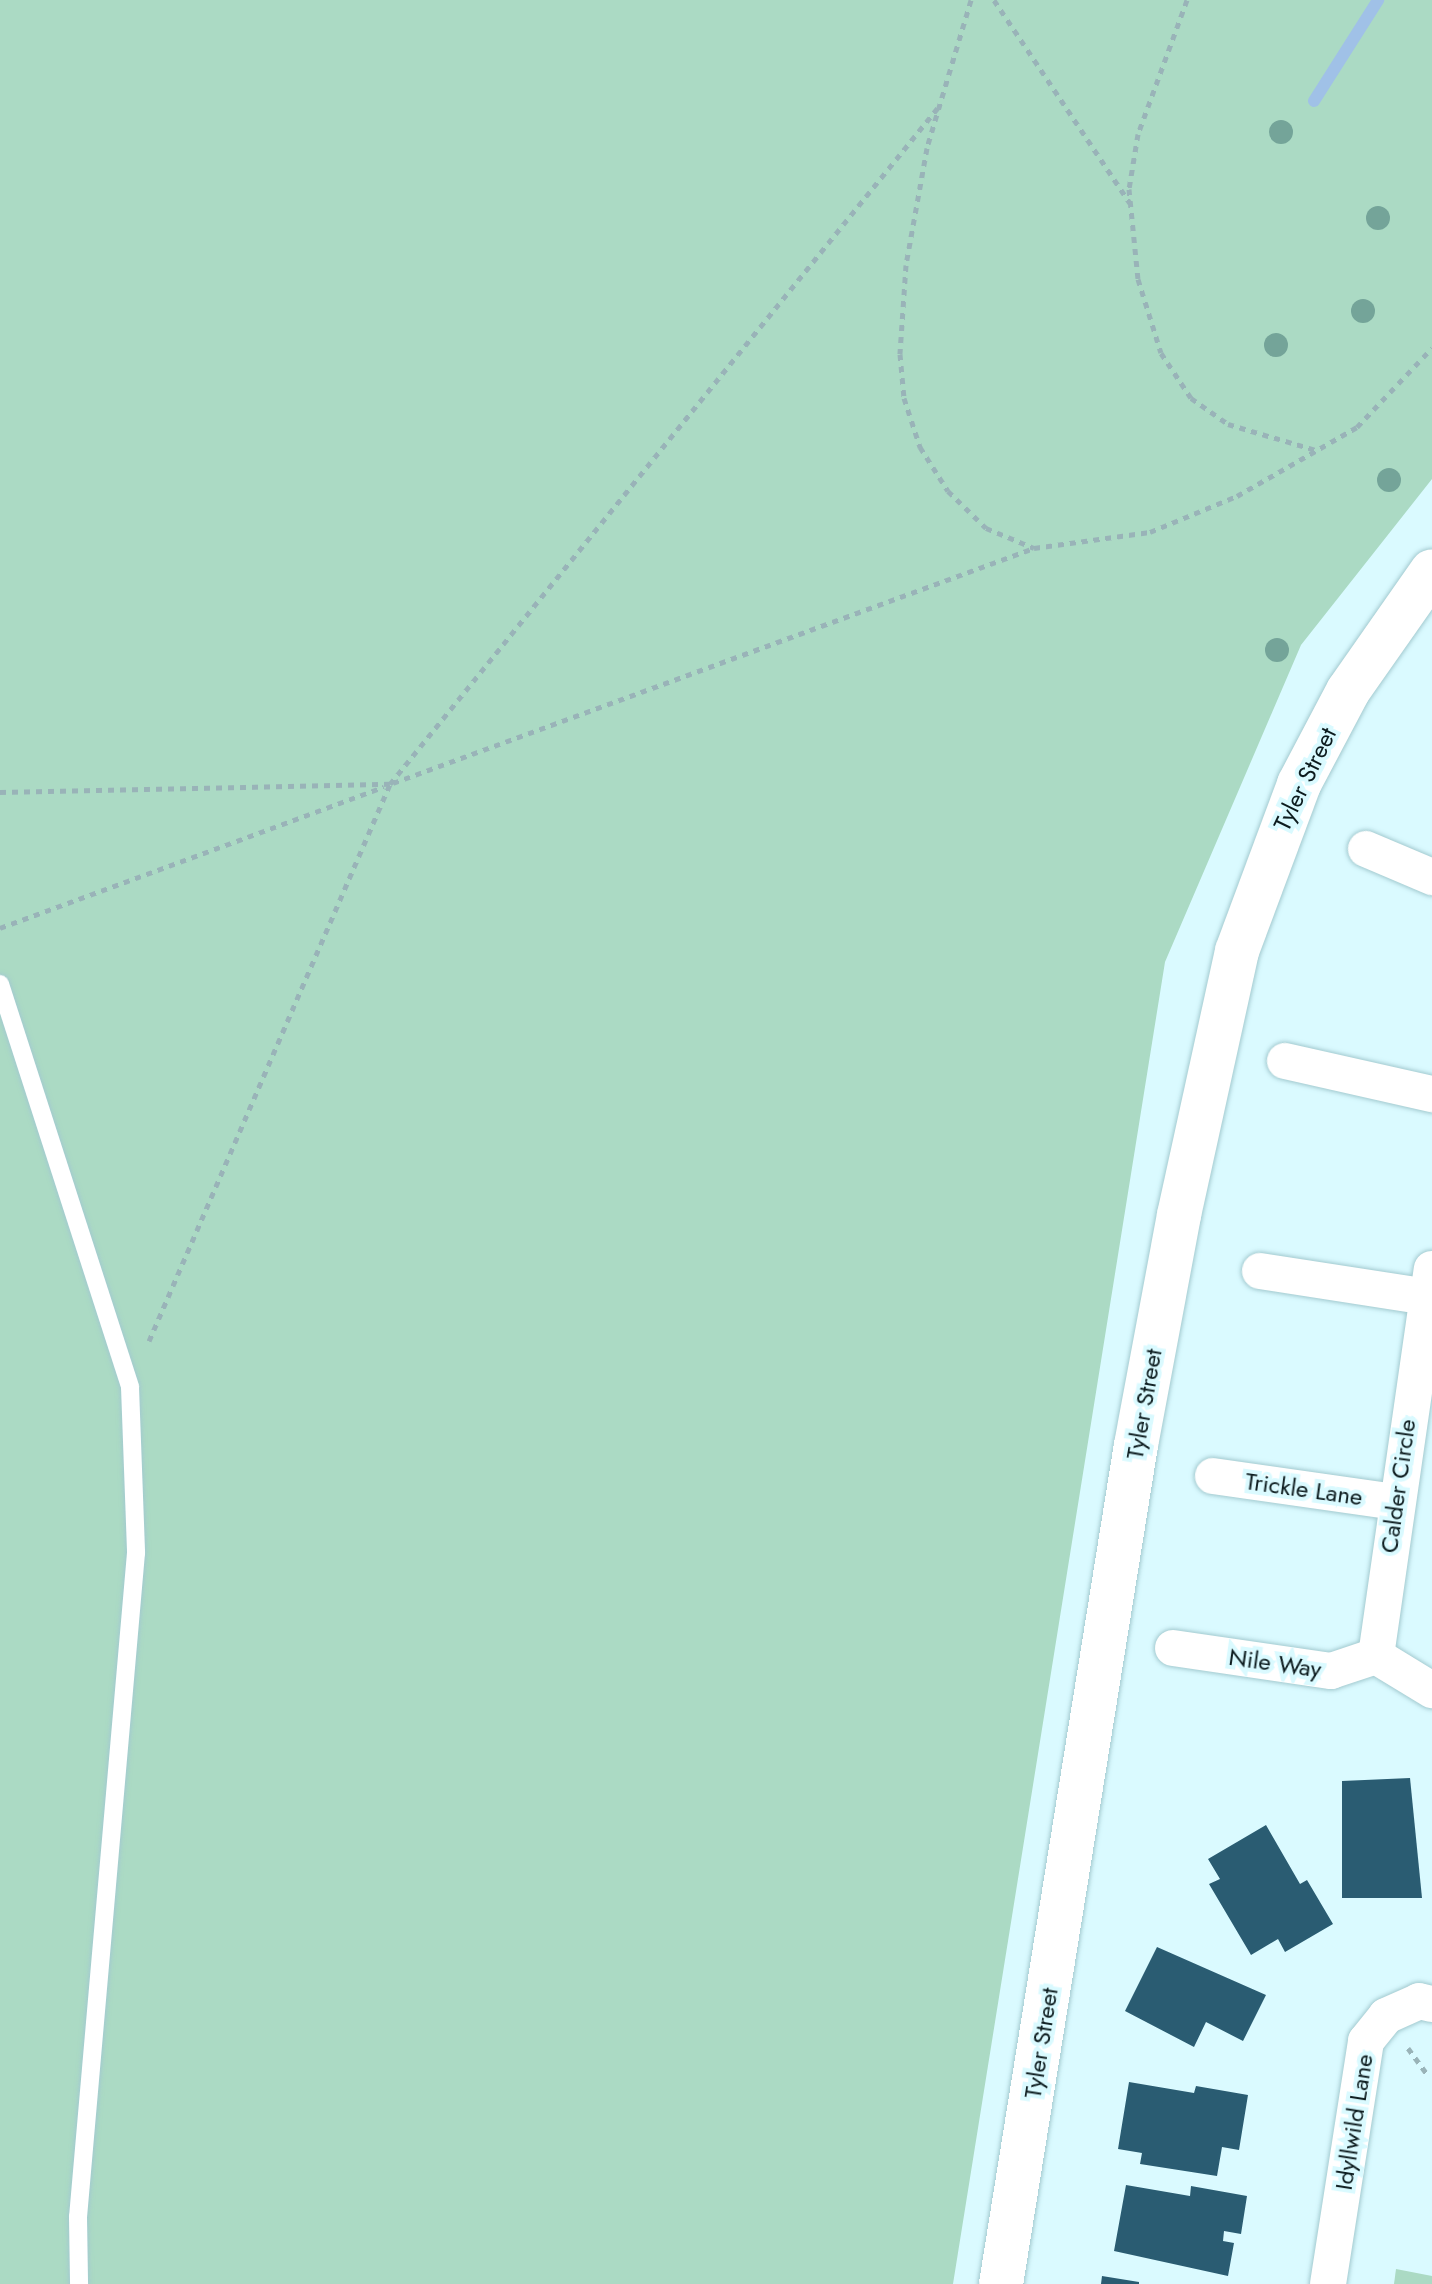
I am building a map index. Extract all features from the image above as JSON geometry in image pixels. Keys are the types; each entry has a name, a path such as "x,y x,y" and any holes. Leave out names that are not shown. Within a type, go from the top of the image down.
{"main road":[{"name":"Tyler Street","path":"1001,2284 1136,1445 1182,1200 1237,951 1299,784 1348,691 1432,571"}],"street":[{"path":"1366,849 1432,877"},
{"path":"1285,1061 1432,1094"},
{"path":"1260,1271 1429,1283"},
{"name":"Calder Circle","path":"1376,1656 1395,1502 1429,1283"},
{"name":"Trickle Lane","path":"1213,1476 1395,1502"},
{"name":"Nile Way","path":"1173,1648 1331,1671 1376,1656"},
{"path":"1376,1656 1432,1690"},
{"name":"Idyllwild Lane","path":"1328,2284 1366,2041 1386,2016 1419,2001 1432,2004"}],"lane":[{"path":"0,984 130,1387 136,1553 78,2217 79,2284"}],"path":[{"path":"971,0 940,105 906,265 900,354 904,398 920,447 948,491 986,528 1034,548"},
{"path":"994,0 1131,204"},
{"path":"1187,0 1138,134 1131,204 1138,279 1161,353 1191,398 1228,424 1317,451"},
{"path":"130,1387 390,784 940,105"},
{"path":"0,928 1034,548 1150,532 1237,496 1357,427 1432,348"},
{"path":"0,792 390,784"}],"green space":[{"path":"0,0 1432,0 1432,479 1301,645 1165,962 953,2284 0,2284"},
{"path":"1396,2269 1432,2276 1432,2284 1394,2284"}],"building":[{"path":"1410,1778 1422,1898 1342,1898 1342,1781"},
{"path":"1266,1825 1300,1884 1307,1880 1333,1924 1285,1952 1278,1939 1251,1955 1209,1884 1220,1879 1208,1859"},
{"path":"1157,1947 1266,1995 1243,2041 1206,2022 1194,2047 1125,2011"},
{"path":"1129,2082 1194,2093 1196,2086 1248,2095 1239,2150 1222,2147 1217,2176 1140,2164 1142,2153 1118,2149"},
{"path":"1126,2185 1190,2196 1191,2186 1247,2196 1241,2234 1224,2231 1223,2241 1234,2243 1228,2276 1114,2251"},
{"path":"1102,2276 1139,2282 1139,2284 1101,2284"}],"waterway":[{"path":"1314,101 1378,0"}]}
